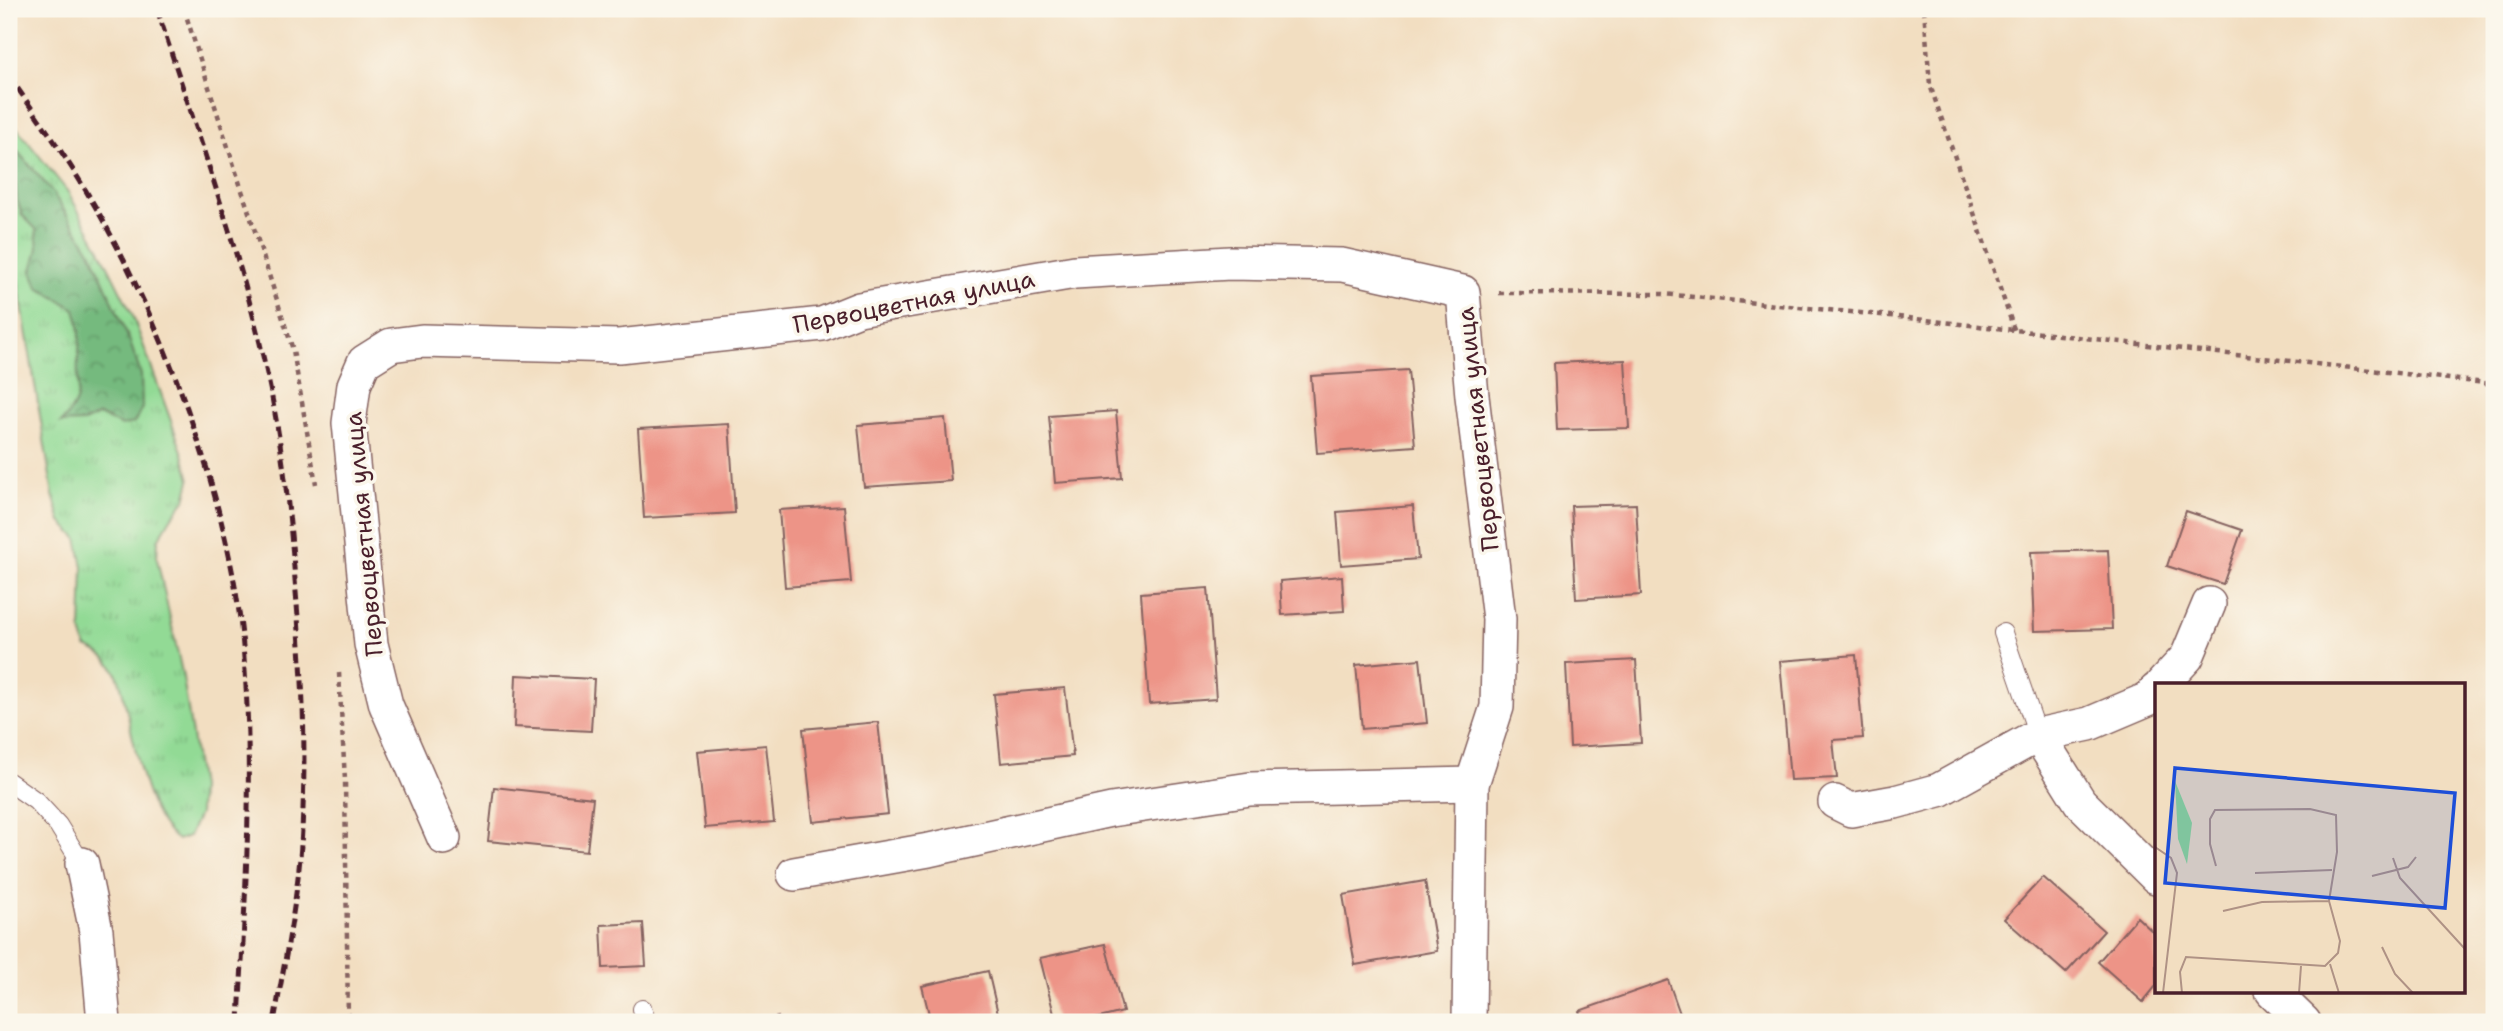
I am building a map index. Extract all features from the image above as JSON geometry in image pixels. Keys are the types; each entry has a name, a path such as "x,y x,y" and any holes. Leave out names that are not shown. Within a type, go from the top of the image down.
{"street":[{"name":"Первоцветная улица","path":"444,838 386,705 369,631 349,423 354,385 364,362 391,345 422,341 619,346 822,324 859,309 1075,272 1230,263 1342,265 1463,292 1472,396 1499,620 1497,707 1472,784 1469,1022"},
{"path":"2163,683 2187,657 2209,604"},
{"path":"1835,803 1851,810 1939,790 2038,735 2089,724 2148,699 2155,692"},
{"path":"2038,735 2080,802 2155,875"},
{"path":"794,874 929,850 1111,810 1250,789 1472,784"},
{"path":"82,864 96,931 104,1022"},
{"path":"2273,992 2304,1022"}],"lane":[{"path":"2003,633 2038,735"},
{"path":"9,782 43,809 58,825 82,864"}],"path":[{"path":"184,9 293,349 317,492"},
{"path":"1924,9 1930,85 2015,332"},
{"path":"1463,292 1663,294 1881,315 2494,384"},
{"path":"339,671 345,780 348,1022"}],"green space":[{"path":"9,118 68,192 132,314 190,480 185,500 158,540 157,559 183,677 200,787 199,814 189,836 178,840 157,816 149,798 117,674 103,656 86,647 81,631 83,567 77,538 61,522 53,495 9,226"},
{"path":"11,144 51,190 92,254 129,339 141,375 142,408 134,423 122,426 99,415 84,422 61,423 74,407 78,393 79,323 75,309 38,287 32,271 38,248 36,229 22,215 17,199"}],"building":[{"path":"1625,360 1629,428 1557,430 1554,363"},
{"path":"1408,370 1415,446 1317,453 1311,376"},
{"path":"1116,411 1122,478 1055,483 1049,416"},
{"path":"945,418 951,481 864,487 858,425"},
{"path":"729,424 735,513 644,518 638,429"},
{"path":"1636,504 1641,595 1576,599 1571,506"},
{"path":"844,506 851,582 785,587 779,510"},
{"path":"1413,506 1418,559 1341,565 1337,512"},
{"path":"2186,511 2242,530 2223,584 2167,566"},
{"path":"2108,550 2112,629 2034,631 2031,552"},
{"path":"1342,576 1344,611 1282,615 1280,581"},
{"path":"1208,588 1216,699 1149,704 1141,593"},
{"path":"1856,655 1863,738 1833,740 1837,778 1790,780 1780,661"},
{"path":"1420,659 1427,723 1362,729 1356,665"},
{"path":"1636,660 1641,743 1570,747 1566,664"},
{"path":"516,675 594,679 591,731 514,727"},
{"path":"1065,688 1073,756 1001,763 994,694"},
{"path":"878,722 888,814 813,822 803,729"},
{"path":"766,745 774,822 705,828 697,751"},
{"path":"494,787 593,798 587,851 488,841"},
{"path":"2043,877 2104,931 2066,973 2004,919"},
{"path":"1425,881 1437,951 1355,965 1343,895"},
{"path":"2137,917 2155,934 2155,987 2143,1002 2098,962"},
{"path":"643,923 646,966 603,968 601,925"},
{"path":"1105,944 1123,1012 1083,1022 1056,1022 1040,958"},
{"path":"988,971 1000,1022 931,1022 922,986"},
{"path":"1668,980 1683,1022 1583,1022 1579,1011"},
{"path":"778,1017 780,1022 763,1022 763,1021"}],"railway":[{"path":"157,9 221,204 250,303 273,403 287,497 301,655 304,782 296,889 274,1022"},
{"path":"9,76 86,191 122,256 169,361 190,416 223,527 242,636 248,732 248,829 239,1022"}]}
